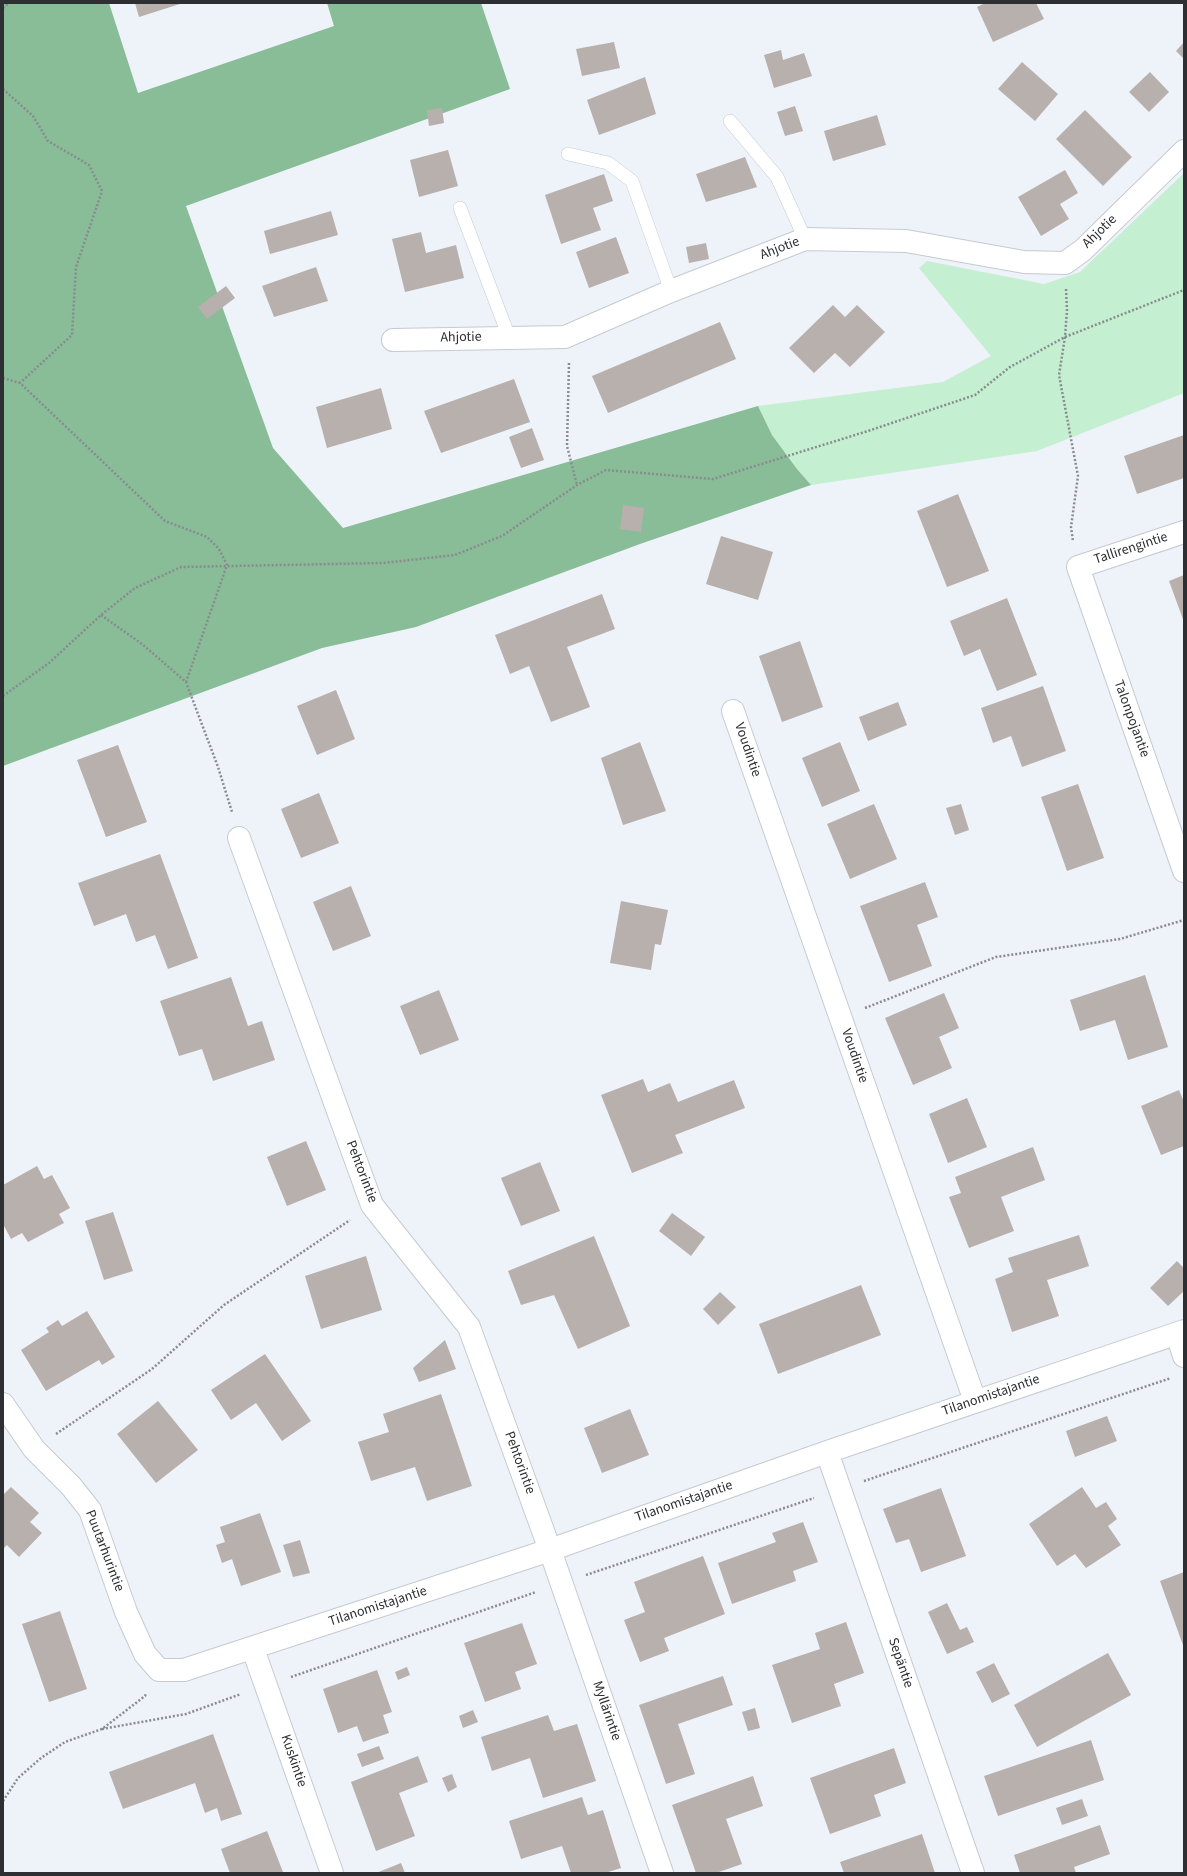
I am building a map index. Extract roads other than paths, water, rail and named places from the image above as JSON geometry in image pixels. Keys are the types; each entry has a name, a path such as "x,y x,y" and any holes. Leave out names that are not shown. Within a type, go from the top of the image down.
{"street":[{"name":"Ahjotie","path":"393,340 565,337 671,291 805,239 906,241 1024,262 1065,263 1082,250 1184,151"},
{"name":"Tallirengintie","path":"1078,567 1184,532"},
{"name":"Talonpojantie","path":"1078,567 1179,838 1184,871"},
{"name":"Voudintie","path":"733,711 975,1401"},
{"name":"Pehtorintie","path":"240,838 372,1205 469,1327 550,1550"},
{"name":"Tilanomistajantie","path":"184,1670 253,1649 550,1550 827,1452 1180,1332"},
{"path":"1180,1332 1184,1356"},
{"name":"Puutarhurintie","path":"3,1404 34,1449 71,1486 90,1510 126,1612 145,1654 159,1670 184,1670"},
{"name":"Sepäntie","path":"827,1452 973,1873"},
{"name":"Myllärintie","path":"550,1550 662,1873"},
{"name":"Kuskintie","path":"253,1649 332,1873"}],"lane":[{"path":"730,121 777,177 805,239"},
{"path":"568,154 608,163 632,180 671,291"},
{"path":"460,208 509,337"}]}
